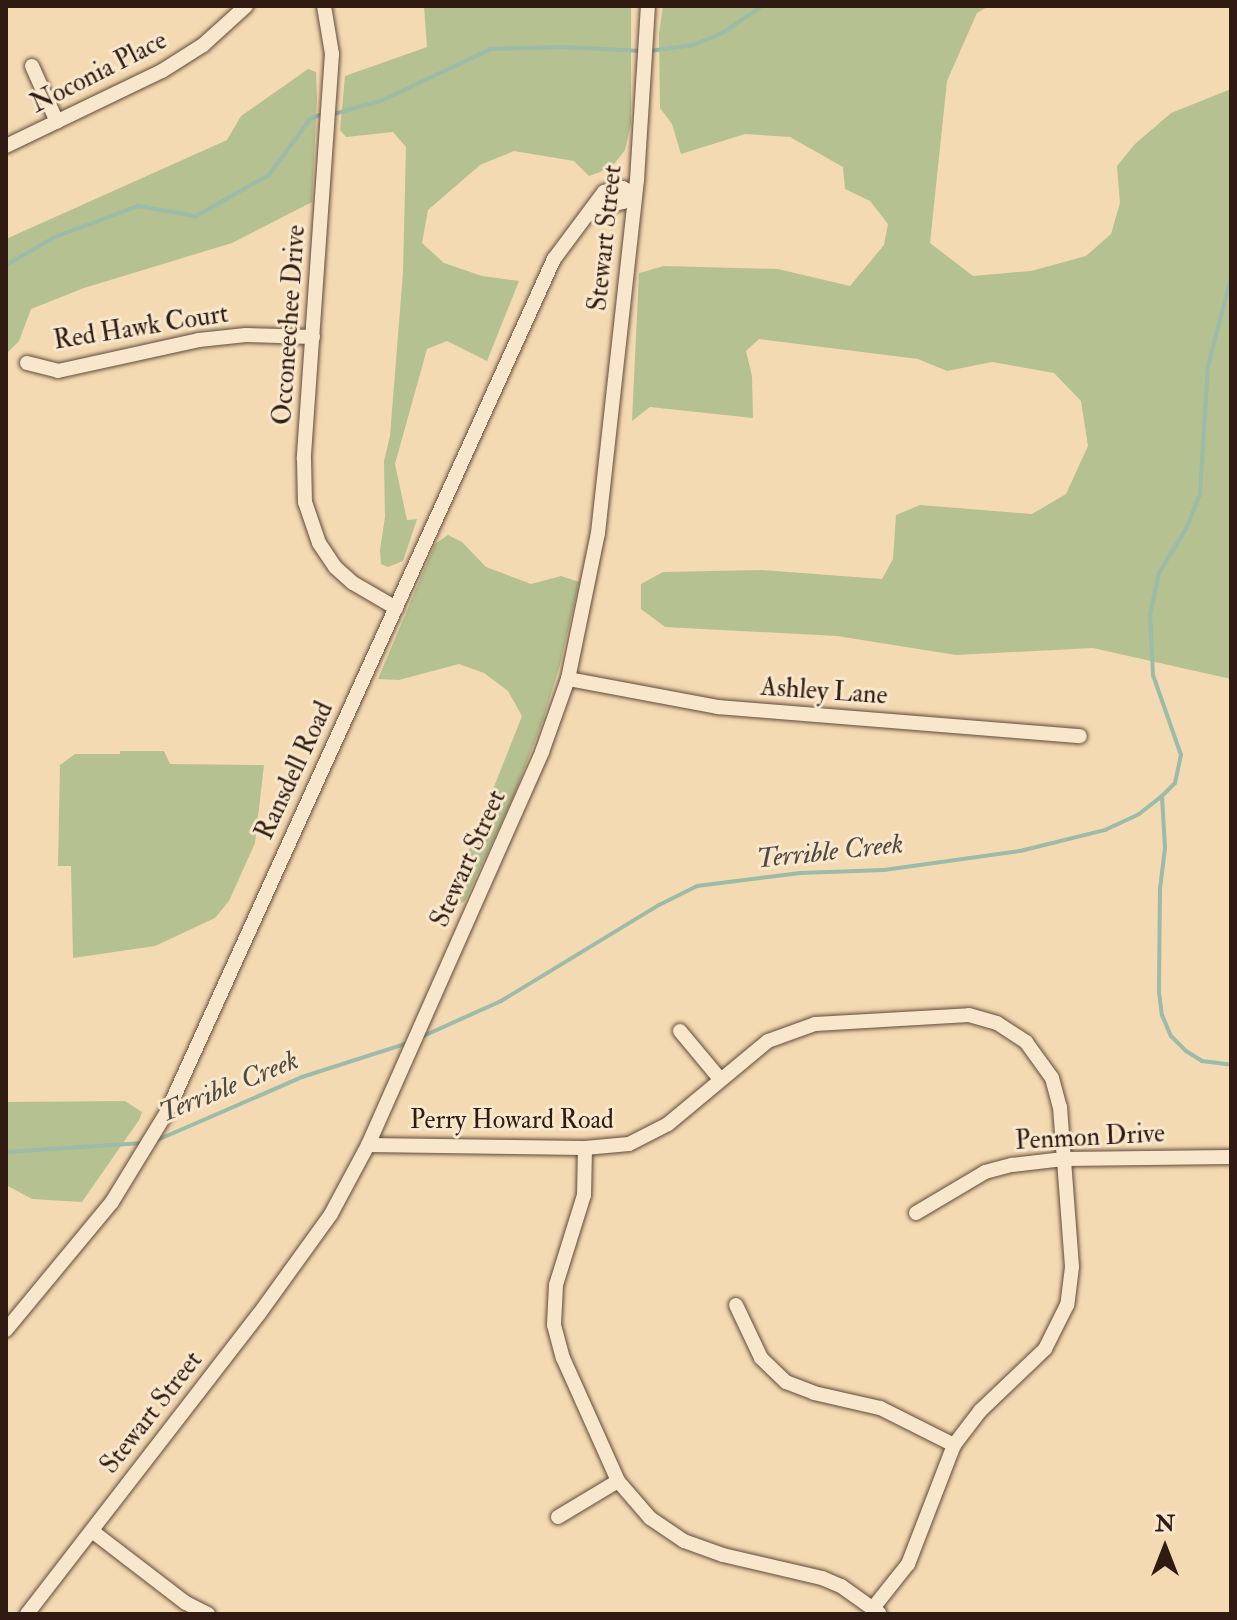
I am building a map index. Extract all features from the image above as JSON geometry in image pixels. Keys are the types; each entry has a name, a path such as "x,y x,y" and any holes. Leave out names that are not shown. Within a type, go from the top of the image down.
{"street":[{"name":"Noconia Place","path":"6,146 184,58 246,6"},
{"name":"Occoneechee Drive","path":"324,6 329,28 331,67 304,474 309,519 325,556 335,567 353,583 396,608"},
{"name":"Stewart Street","path":"27,1614 317,1236 368,1145 521,803 568,679 600,522 635,195 648,6"},
{"path":"32,66 57,122"},
{"name":"Ransdell Road","path":"6,1330 112,1202 167,1112 543,279 564,241 591,210 623,202 635,195"},
{"name":"Red Hawk Court","path":"27,363 58,371 199,340 246,335 313,337"},
{"name":"Ashley Lane","path":"568,679 660,699 733,709 1080,736"},
{"name":"Perry Howard Road","path":"368,1145 585,1148 641,1141 668,1124 768,1041 800,1027 934,1014 982,1017 1017,1034 1044,1064 1060,1107 1072,1267 1067,1305 1045,1349 980,1411 954,1445 908,1564 877,1611"},
{"path":"680,1031 720,1079"},
{"path":"585,1148 584,1195 556,1285 554,1325 563,1358 618,1481 650,1518 684,1541 723,1555 822,1578 877,1611"},
{"name":"Penmon Drive","path":"916,1213 985,1172 1064,1159 1231,1157"},
{"path":"736,1305 761,1358 786,1382 814,1393 880,1408 954,1445"},
{"path":"558,1517 618,1481"},
{"path":"92,1531 186,1603 208,1614"}],"green space":[{"path":"424,6 631,6 631,123 625,150 611,168 589,176 574,161 514,151 480,165 428,210 422,243 444,263 482,276 519,281 487,361 447,341 427,349 395,464 407,520 417,519 403,561 388,567 381,564 380,550 385,517 384,461 390,436 403,272 406,147 393,132 346,137 340,130 345,76 427,47"},
{"path":"663,6 989,6 977,13 947,81 930,243 973,276 1031,271 1086,256 1111,234 1120,203 1117,166 1135,144 1171,113 1231,89 1231,679 1093,648 956,655 837,636 665,627 641,609 641,584 663,572 762,570 882,579 893,559 896,515 920,505 1032,514 1066,494 1088,446 1081,401 1054,373 992,362 947,371 918,359 759,339 746,351 752,376 753,418 650,407 632,421 639,273 664,266 778,269 850,286 884,245 888,224 870,201 845,189 843,167 790,137 745,134 681,154 672,124 660,108 659,34"},
{"path":"308,69 316,72 317,98 312,202 232,243 84,288 31,309 19,341 6,354 6,239 227,140 241,116"},
{"path":"448,535 462,542 486,567 531,584 561,576 579,582 560,665 542,723 514,795 465,901 456,906 452,893 522,716 508,691 484,673 459,664 399,680 378,679 435,544"},
{"path":"120,751 164,751 170,764 264,765 255,843 229,901 215,918 155,946 73,958 71,866 58,866 60,765 75,754 120,754"},
{"path":"125,1101 142,1112 139,1120 82,1202 32,1199 6,1185 6,1102"}],"waterway":[{"path":"650,51 693,45 722,33 762,6"},
{"path":"334,114 383,100 491,49 562,47 642,51"},
{"path":"6,265 55,237 138,206 196,216 269,175 310,119 322,114"},
{"name":"Terrible Creek","path":"419,1038 501,1001 659,905 697,886 800,873 884,870 1020,851 1105,830 1139,814 1162,796 1175,783 1181,755 1153,675 1150,615 1159,573 1186,529 1200,495 1208,366 1231,278"},
{"path":"1162,796 1165,848 1160,889 1159,992 1162,1015 1171,1036 1186,1051 1202,1061 1228,1064"},
{"name":"Terrible Creek","path":"155,1141 302,1077 408,1043"},
{"name":"Terrible Creek","path":"6,1152 143,1143"}]}
